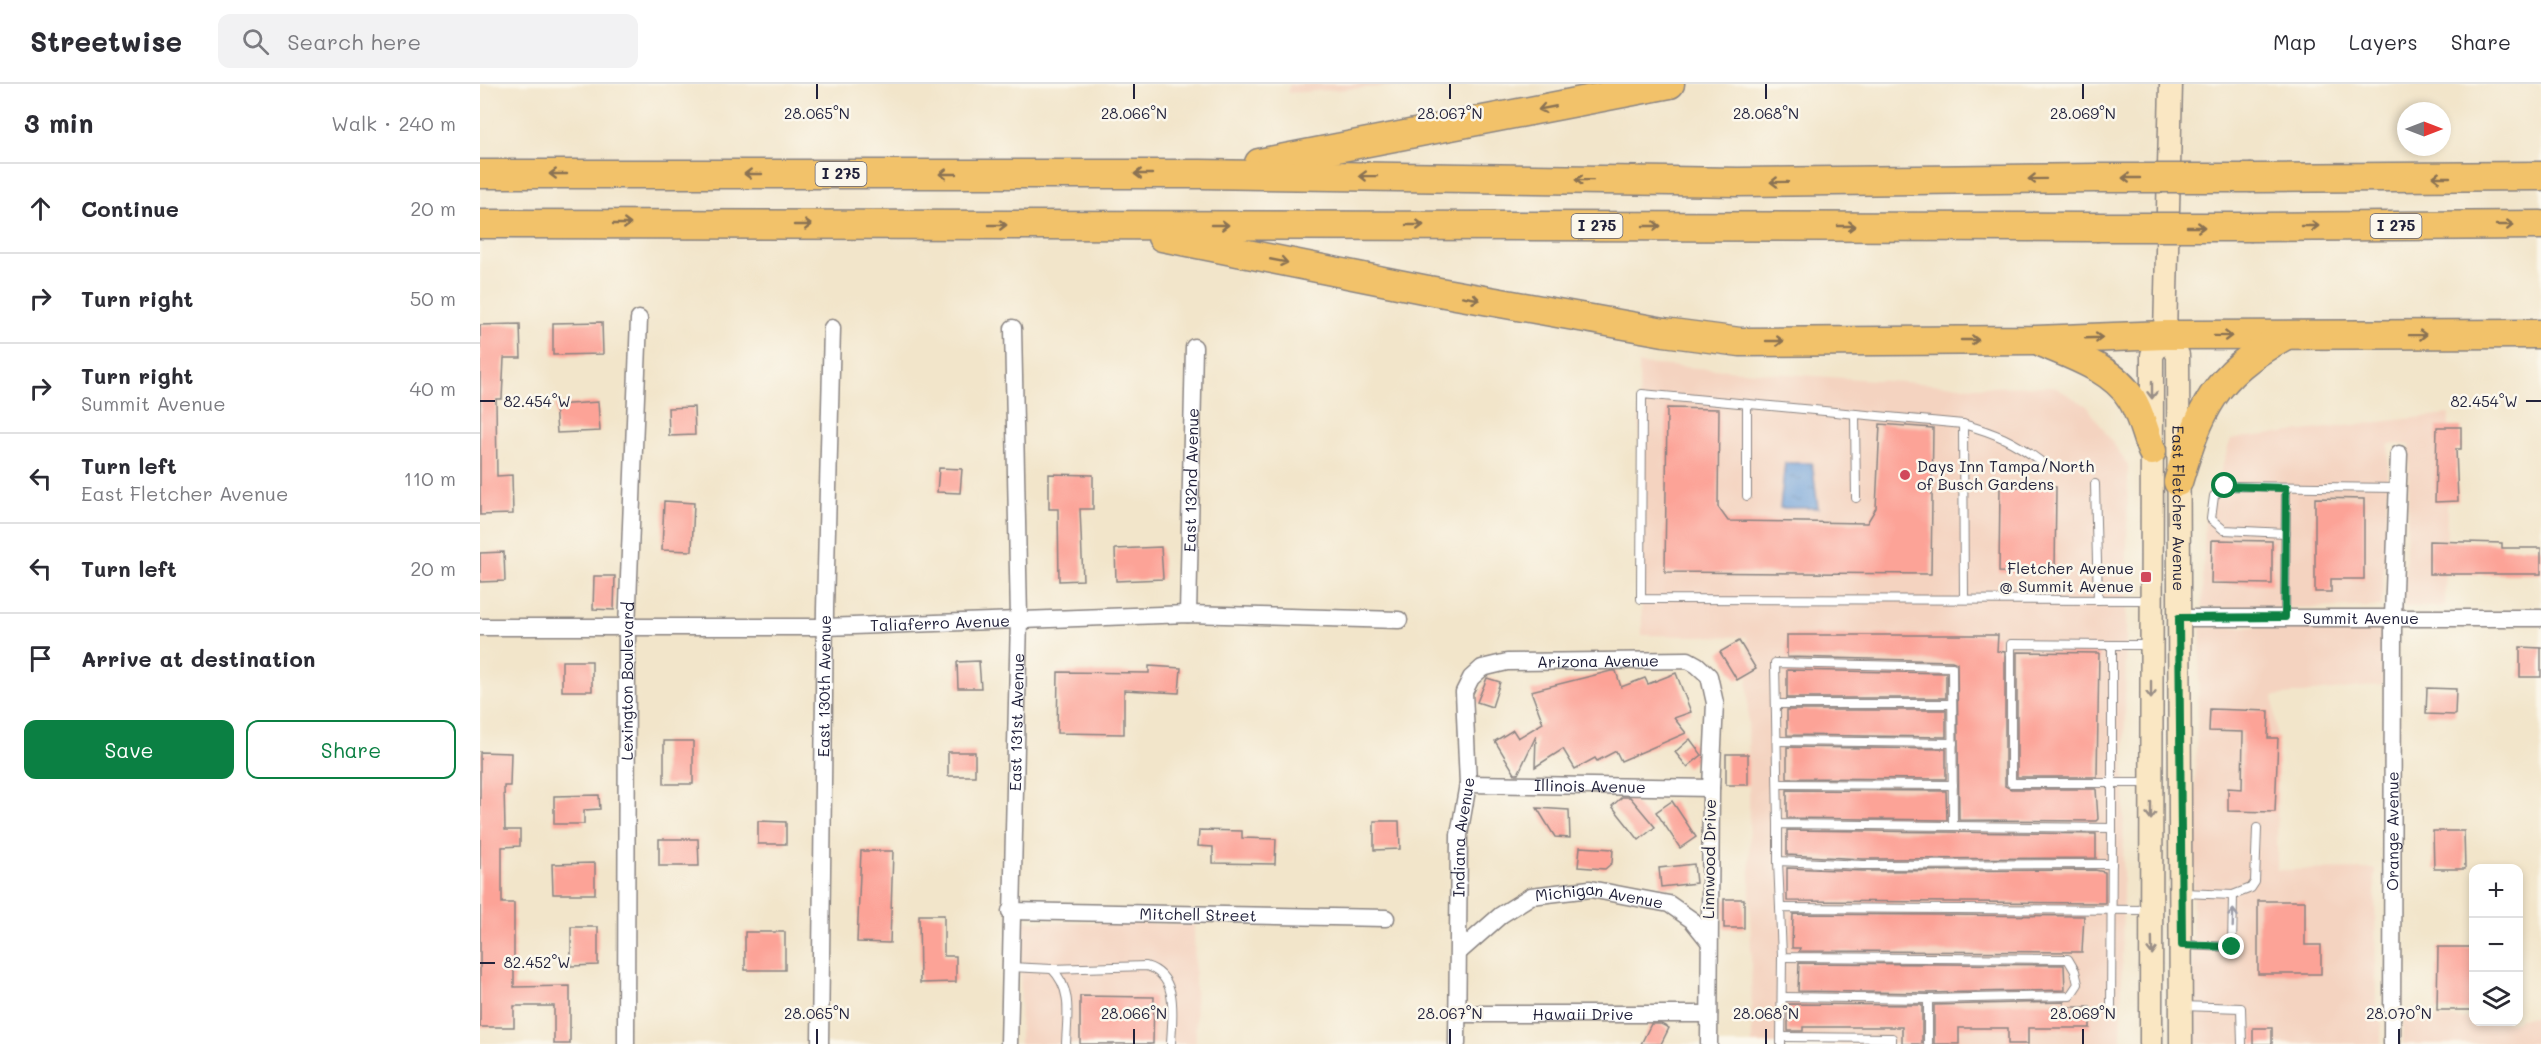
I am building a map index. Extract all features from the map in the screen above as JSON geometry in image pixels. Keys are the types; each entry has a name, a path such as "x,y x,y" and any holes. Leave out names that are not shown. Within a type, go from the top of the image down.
{"highway":[{"path":"1201,174 1670,84"},
{"name":"I 275","path":"480,174 1201,174 1738,182 2541,176"},
{"name":"I 275","path":"480,224 2096,227 2541,225"},
{"path":"1098,225 1428,290 1699,338 1740,342 2036,340 2165,335 2283,337 2541,334"},
{"path":"2178,482 2190,443 2216,390 2248,358 2283,337"},
{"path":"2036,340 2073,355 2118,383 2131,398 2152,451"}],"main road":[{"name":"East Fletcher Avenue","path":"2151,1044 2152,355 2165,335 2171,84"},
{"name":"East Fletcher Avenue","path":"2165,335 2178,355 2181,1044"}],"street":[{"name":"Lexington Boulevard","path":"626,1044 627,629 639,319"},
{"name":"East 130th Avenue","path":"820,1044 825,627 832,328"},
{"name":"East 131st Avenue","path":"1009,1044 1010,911 1019,618 1013,328"},
{"name":"East 132nd Avenue","path":"1188,614 1194,347"},
{"name":"Orange Avenue","path":"2392,1044 2393,617 2399,454"},
{"name":"Taliaferro Avenue","path":"480,627 627,629 825,627 1019,618 1188,614 1399,620"},
{"name":"Summit Avenue","path":"2179,618 2541,618"},
{"name":"Arizona Avenue","path":"1482,668 1507,662 1688,660 1697,664 1709,676"},
{"name":"Indiana Avenue","path":"1457,1044 1460,951 1456,918 1458,835 1468,784 1464,692 1471,678 1482,668"},
{"name":"Linnwood Drive","path":"1709,676 1715,703 1708,940 1709,1044"},
{"name":"Illinois Avenue","path":"1468,784 1711,788"},
{"name":"Michigan Avenue","path":"1460,951 1501,915 1531,896 1590,889 1669,904 1692,920 1708,940"},
{"name":"Mitchell Street","path":"1010,911 1386,918"},
{"name":"Hawaii Drive","path":"1458,1014 1709,1014"}],"lane":[{"path":"2040,461 2017,443 1994,432 1963,424 1642,394 1641,599 2151,600"},
{"path":"1747,404 1747,496"},
{"path":"1855,414 1856,498"},
{"path":"1963,424 1964,599"},
{"path":"2095,484 2098,600"},
{"path":"2286,533 2224,530 2211,519 2214,496 2225,486 2398,488"},
{"path":"2285,617 2286,488"},
{"path":"2151,645 2011,644 2012,783 2151,783"},
{"path":"2111,1012 2112,645"},
{"path":"1892,1044 1892,1038 1855,1041 1781,1040 1782,957 1775,663 1952,667 1953,826"},
{"path":"1776,704 1952,704"},
{"path":"1777,741 1953,743"},
{"path":"1778,784 1953,785"},
{"path":"1778,824 2112,828"},
{"path":"2182,893 2233,895 2251,888 2255,882 2257,828"},
{"path":"1778,861 1863,865 2112,864"},
{"path":"2182,945 2232,947 2233,895"},
{"path":"1780,908 2151,910"},
{"path":"1782,957 2068,959 2075,971 2078,984 2070,996 1928,999 1782,997"},
{"path":"1010,967 1052,969 1146,966 1157,969 1170,986 1171,1044"},
{"path":"1052,969 1063,980 1068,1000 1066,1044"},
{"path":"1928,999 1928,1044"},
{"path":"2181,1006 2241,1008 2241,1044"}],"shaded area":[{"path":"1290,84 1425,84 1287,93"},
{"path":"1639,364 1975,387 2053,386 2087,406 2128,465 2121,1044 1752,1044 1747,637 1642,635"},
{"path":"2449,414 2445,607 2404,607 2410,445 2389,444 2382,607 2202,608 2205,520 2231,439"},
{"path":"2201,627 2382,627 2382,685 2273,696 2278,756 2277,870 2375,869 2376,1019 2381,1019 2381,1044 2192,1044 2193,830"},
{"path":"1021,921 1194,924 1196,1044 1020,1044"},
{"path":"2541,1017 2541,1044 2403,1044 2403,1019 2469,1018 2469,1026 2523,1026 2523,1018"}],"water":[{"path":"1785,463 1812,463 1818,508 1780,508"}],"building":[{"path":"602,322 603,354 553,355 553,323"},
{"path":"520,324 521,358 504,358 502,399 496,399 497,476 512,475 513,514 480,515 480,325"},
{"path":"598,402 600,431 557,433 555,405"},
{"path":"694,407 695,435 669,436 668,408"},
{"name":"Days Inn Tampa/North of Busch Gardens","path":"1667,408 1719,409 1718,507 1728,521 1867,523 1876,508 1880,424 1933,428 1931,574 1665,572"},
{"path":"2437,427 2461,427 2461,449 2456,449 2458,501 2435,502"},
{"path":"939,468 962,469 960,493 937,492"},
{"path":"1049,474 1093,475 1093,509 1080,509 1083,580 1059,581 1058,509 1049,509"},
{"name":"Days Inn Tampa/North of Busch Gardens","path":"2000,487 2056,487 2055,573 1999,572"},
{"path":"2315,498 2364,499 2364,579 2331,579 2331,592 2315,592"},
{"path":"664,501 694,503 692,551 662,550"},
{"path":"2212,540 2272,541 2272,584 2211,583"},
{"path":"2429,541 2502,543 2502,548 2541,548 2541,574 2429,574"},
{"path":"1161,547 1163,579 1116,581 1115,549"},
{"path":"504,552 505,581 480,582 480,553"},
{"path":"594,576 615,576 614,610 593,609"},
{"path":"1787,635 1998,635 1997,651 2005,652 2005,786 2011,789 2096,789 2098,819 2096,821 1959,820 1957,663 1952,661 1787,657"},
{"path":"1739,641 1756,669 1737,680 1720,652"},
{"path":"2520,647 2541,648 2541,677 2520,677"},
{"path":"2017,652 2099,653 2097,777 2017,777"},
{"path":"562,661 592,661 592,691 562,691"},
{"path":"979,661 981,688 958,688 957,662"},
{"path":"1149,666 1181,668 1179,693 1124,690 1124,734 1057,733 1058,672 1149,673"},
{"path":"1787,670 1946,673 1946,698 1787,698"},
{"path":"1616,671 1621,687 1645,678 1648,684 1676,673 1691,712 1674,718 1686,733 1621,761 1616,751 1597,761 1595,758 1575,769 1563,749 1535,767 1536,736 1518,774 1515,774 1495,741 1513,730 1518,738 1543,723 1531,691"},
{"path":"1487,678 1500,682 1492,707 1477,702"},
{"path":"2427,688 2456,689 2455,715 2426,714"},
{"path":"2210,709 2269,711 2268,738 2278,738 2275,812 2228,811 2228,788 2242,789 2243,732 2209,731"},
{"path":"1787,710 1946,710 1946,737 1787,735"},
{"path":"1690,739 1702,755 1687,767 1675,752"},
{"path":"664,741 693,741 693,784 664,784"},
{"path":"1787,747 1946,749 1946,779 1787,778"},
{"path":"480,752 511,753 510,786 504,786 505,830 520,830 520,846 502,847 502,903 514,903 514,987 570,986 570,1044 554,1044 554,1006 514,1006 514,1027 480,1027"},
{"path":"948,752 975,752 975,776 948,776"},
{"path":"1726,754 1748,754 1748,785 1726,785"},
{"path":"1787,790 1946,791 1947,820 1787,818"},
{"path":"599,795 600,809 584,810 584,824 554,824 554,796"},
{"path":"1622,797 1630,797 1655,827 1639,840 1612,806"},
{"path":"1672,801 1696,837 1680,848 1656,812"},
{"path":"1537,808 1569,810 1570,838 1555,837"},
{"path":"758,821 786,822 786,844 758,844"},
{"path":"1374,821 1399,821 1400,849 1374,850"},
{"path":"1199,830 1242,831 1242,838 1276,839 1275,864 1213,863 1213,847 1198,846"},
{"path":"1787,830 2096,834 2096,858 1863,859 1787,855"},
{"path":"2433,831 2464,831 2465,869 2434,869"},
{"path":"659,839 698,839 699,866 659,866"},
{"path":"1580,847 1613,849 1612,863 1605,869 1578,867"},
{"path":"861,851 893,851 890,943 857,942"},
{"path":"595,863 595,894 553,894 552,864"},
{"path":"1694,864 1696,883 1661,887 1659,868"},
{"path":"1787,868 1863,871 2095,870 2105,872 2105,903 1787,901"},
{"path":"1724,899 1744,899 1744,928 1724,928"},
{"path":"2258,901 2305,901 2305,945 2321,945 2321,974 2258,974"},
{"path":"1793,914 2084,916 2082,952 1799,951 1800,948 1792,948"},
{"path":"919,915 944,915 944,956 956,956 956,982 920,983"},
{"path":"571,927 598,927 598,965 571,966"},
{"path":"745,932 785,932 785,970 745,970"},
{"path":"2438,947 2469,947 2469,1010 2437,1010"},
{"path":"1799,963 2064,965 2065,990 1928,993 1798,991"},
{"path":"1080,996 1154,997 1153,1044 1080,1044"},
{"path":"2064,1002 2064,1007 2090,1007 2090,1028 2028,1028 2028,1044 2008,1044 2008,1028 1959,1028 1959,1044 1934,1044 1934,1005"},
{"path":"1788,1004 1922,1005 1922,1044 1902,1044 1902,1027 1803,1027 1803,1031 1788,1031"},
{"path":"1651,1024 1661,1024 1669,1028 1661,1044 1641,1044"},
{"path":"2253,1028 2272,1028 2272,1044 2253,1044"}],"place":[{"name":"Days Inn Tampa/North of Busch Gardens","path":"1905,475"},
{"name":"Fletcher Avenue @ Summit Avenue","path":"2146,577"}],"route":[{"path":"2225,486 2286,488 2285,617 2179,618 2182,945 2232,947"}]}
